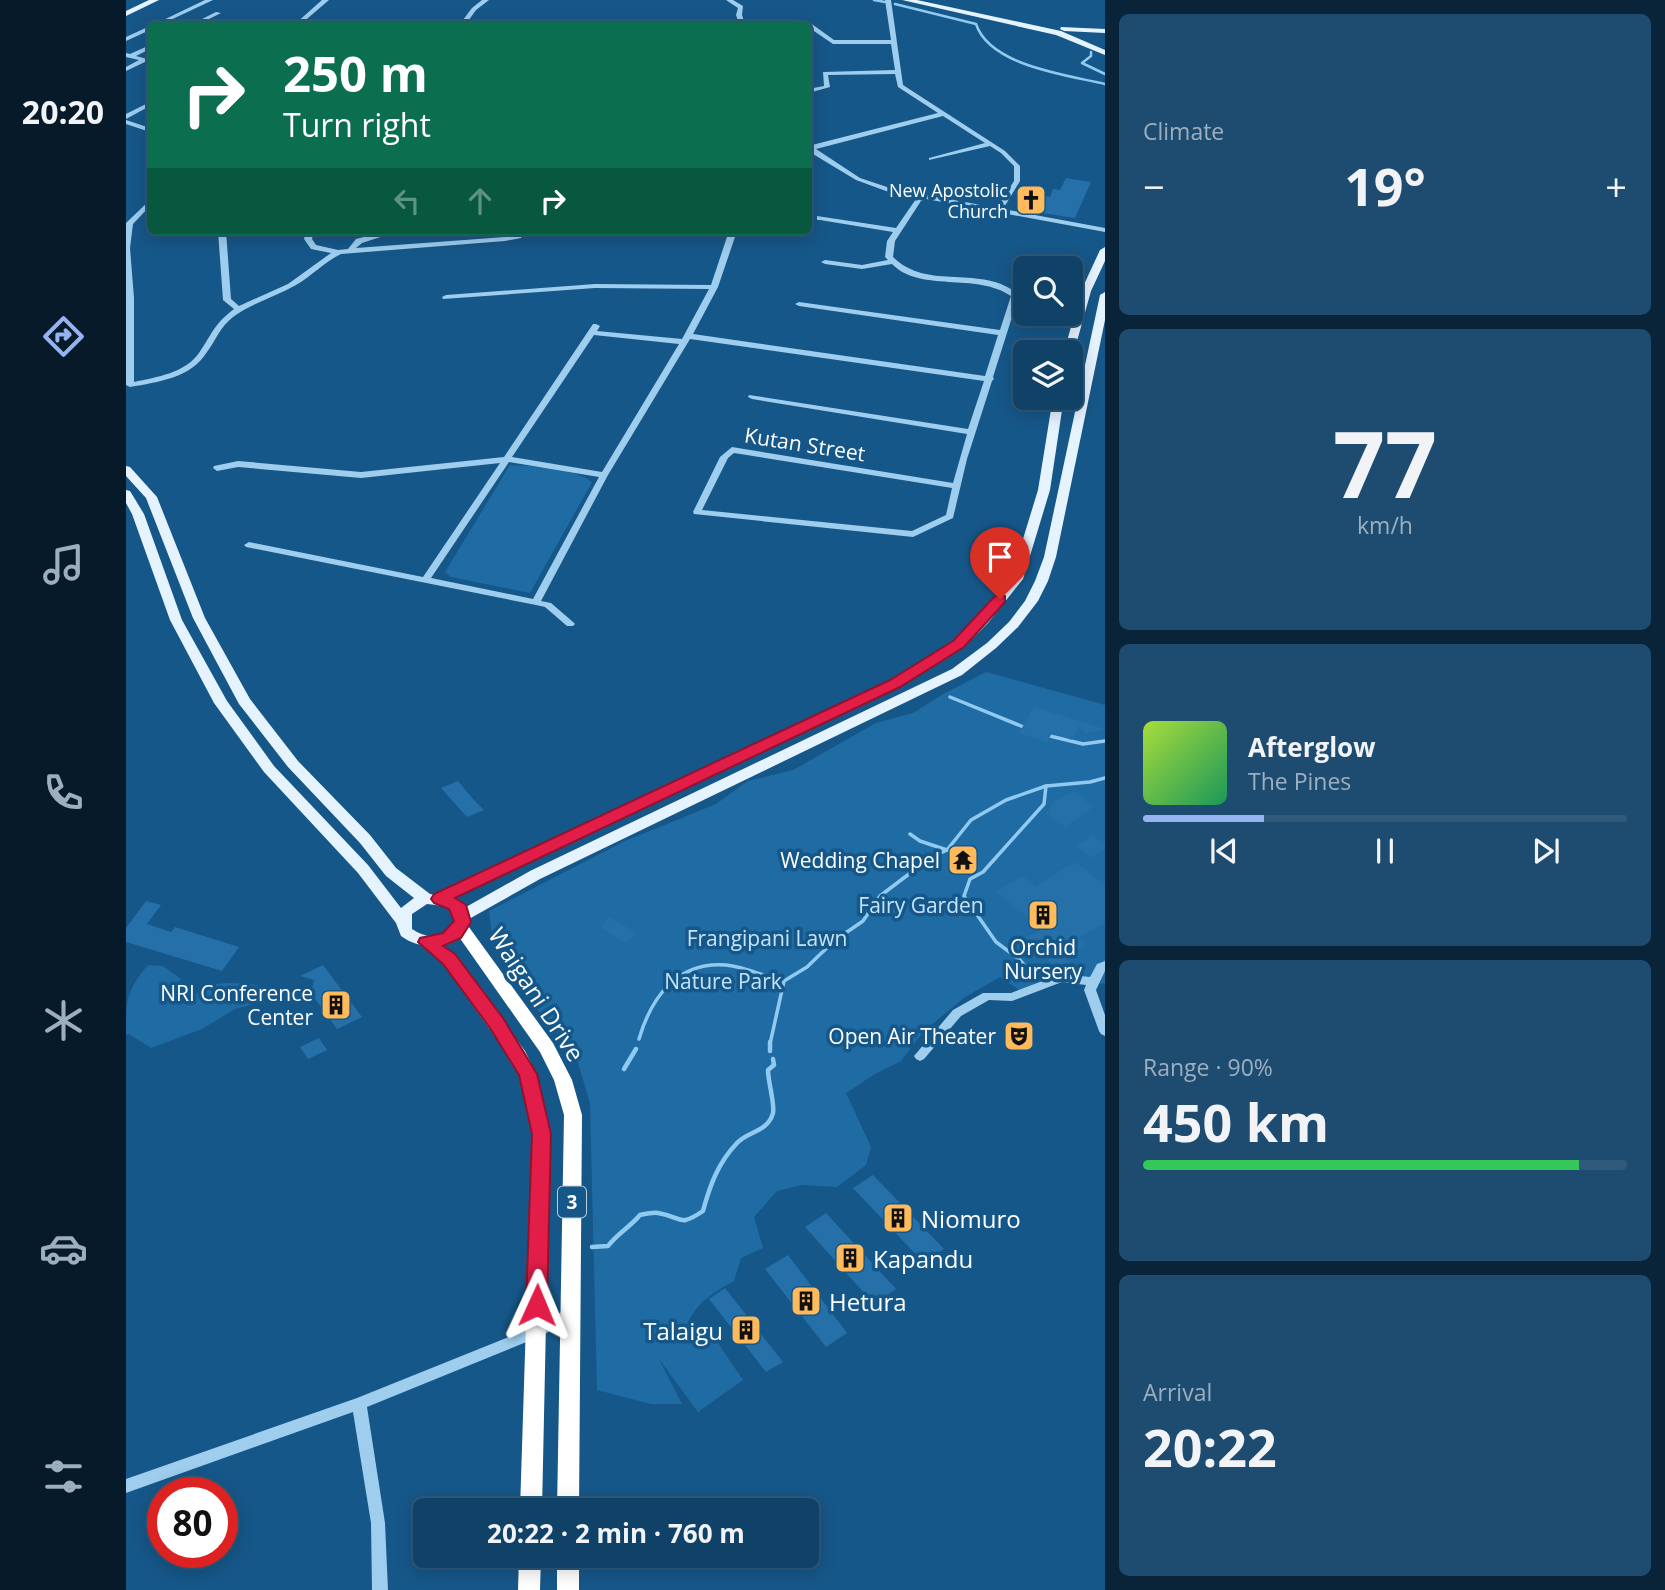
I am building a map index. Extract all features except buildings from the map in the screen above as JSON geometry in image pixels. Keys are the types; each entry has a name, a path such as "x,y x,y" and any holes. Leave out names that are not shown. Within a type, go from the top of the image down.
{"highway":[{"name":"Waigani Drive","path":"461,922 547,1048 569,1098 573,1141 568,1498"},
{"name":"3","path":"426,942 457,968 519,1056 528,1074 541,1134 531,1498"},
{"path":"529,1590 530,1568"},
{"path":"568,1568 568,1590"}],"main road":[{"path":"126,8 142,0"},
{"path":"126,14 156,0"},
{"path":"905,0 1058,33 1105,53 1105,39"},
{"path":"930,0 1072,30 1105,31"},
{"path":"1072,340 1086,290 1105,250"},
{"path":"126,493 138,514 176,621 221,703 269,769 363,869 402,920 406,932 426,942 447,939 461,922 535,875 957,672 973,662 1004,633 1038,590 1049,557 1105,295"},
{"path":"402,920 410,907 433,899 895,684 959,644 984,620 1017,579 1044,490 1057,410"},
{"path":"126,470 151,497 204,627 244,701 293,764 365,839 391,872 433,899 455,905 461,922"}],"street":[{"path":"165,21 209,0"},
{"path":"302,21 326,0"},
{"path":"465,21 474,9 486,0"},
{"path":"729,0 741,6 741,21"},
{"path":"889,0 900,86 991,144 1017,166 1017,181 999,211"},
{"path":"181,14 204,20 218,13"},
{"path":"812,27 833,42 894,42"},
{"path":"126,39 147,29"},
{"path":"128,56 147,48"},
{"path":"128,56 147,61"},
{"path":"126,69 147,61"},
{"path":"812,90 827,87 825,73 898,72"},
{"path":"126,120 147,106"},
{"path":"812,148 943,114"},
{"path":"126,120 147,129"},
{"path":"931,159 991,144"},
{"path":"812,151 858,179 888,190 1105,230"},
{"path":"923,198 916,203 889,246 892,262 916,274 995,285 1011,291 1015,299 1000,333 990,379 955,486"},
{"path":"147,205 129,223 126,248 130,298 127,386 174,374 194,363 202,355 218,325 238,309 298,281 323,260 339,252"},
{"path":"820,218 898,231"},
{"path":"222,235 227,300 238,309"},
{"path":"309,235 308,239 314,247 339,252 505,239 519,235"},
{"path":"349,251 359,240 379,235"},
{"path":"536,601 604,475 714,287 732,235"},
{"path":"825,262 862,267 892,262"},
{"path":"446,297 595,286 714,287"},
{"path":"799,304 1000,333"},
{"path":"426,579 595,330 686,339 990,379"},
{"path":"752,397 972,432"},
{"name":"Kutan Street","path":"732,450 955,486 950,516 913,534 696,512 724,457 732,450"},
{"path":"217,467 238,464 361,475 509,459 604,475"},
{"path":"249,545 536,601 548,605 569,624"},
{"path":"1105,965 1090,990 1105,1031"},
{"path":"920,1056 957,1013 988,996 1012,998 1061,978 1094,982"},
{"path":"126,1486 359,1404 536,1332 569,1314"},
{"path":"359,1404 378,1523 380,1590"}],"green space":[{"path":"510,465 564,471 592,482 530,593 451,577 445,572"},
{"name":"Nature Park","path":"986,672 1105,705 1105,984 1055,978 1024,993 1000,977 965,997 923,1032 901,1061 846,1093 871,1147 866,1165 837,1187 802,1185 777,1191 754,1217 763,1248 741,1258 734,1281 702,1303 691,1317 682,1337 705,1324 743,1380 698,1412 659,1359 682,1404 651,1404 597,1390 590,1104 576,1056 540,1013 506,964 492,936 489,911 625,841 716,804 748,781 793,770 876,723 913,713"},
{"path":"148,965 163,966 181,979 167,993 170,1001 184,1000 209,986 221,983 261,986 262,995 251,1005 235,1009 202,1029 151,1048 129,1034 126,1035 126,1013 131,990"}],"waterway":[{"path":"874,0 885,2"},
{"path":"895,4 976,24 984,38 1013,59 1051,72 1105,84"},
{"path":"1091,52 1091,56 1082,63 1105,74"},
{"path":"950,697 1026,728"},
{"path":"1046,735 1083,744 1105,741"},
{"path":"1046,786 1105,778"},
{"path":"947,850 971,820 1006,800 1046,786"},
{"path":"1036,979 1019,959 996,942 964,896 970,879 983,872 1044,804 1046,786"},
{"path":"910,834 920,841 947,850"},
{"path":"784,981 807,967 834,941 863,921 880,896 930,858 947,850"},
{"path":"639,1039 659,997 669,985 693,969 726,965 784,981"},
{"path":"770,1044 784,981"},
{"path":"770,1044 770,1051"},
{"path":"624,1069 636,1049"},
{"path":"592,1247 608,1246 640,1215 656,1213 684,1220 703,1211 725,1158 742,1139 767,1124 773,1113 768,1070 774,1065 773,1059"}],"place":[{"name":"New Apostolic Church","path":"1031,200"},
{"name":"Wedding Chapel","path":"963,860"},
{"name":"Orchid Nursery","path":"1043,915"},
{"name":"NRI Conference Center","path":"336,1005"},
{"name":"Open Air Theater","path":"1019,1036"},
{"name":"Niomuro","path":"898,1218"},
{"name":"Kapandu","path":"850,1258"},
{"name":"Hetura","path":"806,1301"},
{"name":"Talaigu","path":"746,1330"}],"route":[{"path":"537,1305 541,1134 528,1074 497,1023 449,959 426,942 447,939 455,934 462,922 460,910 448,901 440,899 895,684 959,644 984,620 1000,599"}],"park label":[{"name":"Fairy Garden","path":"921,905"},
{"name":"Frangipani Lawn","path":"767,938"}]}
